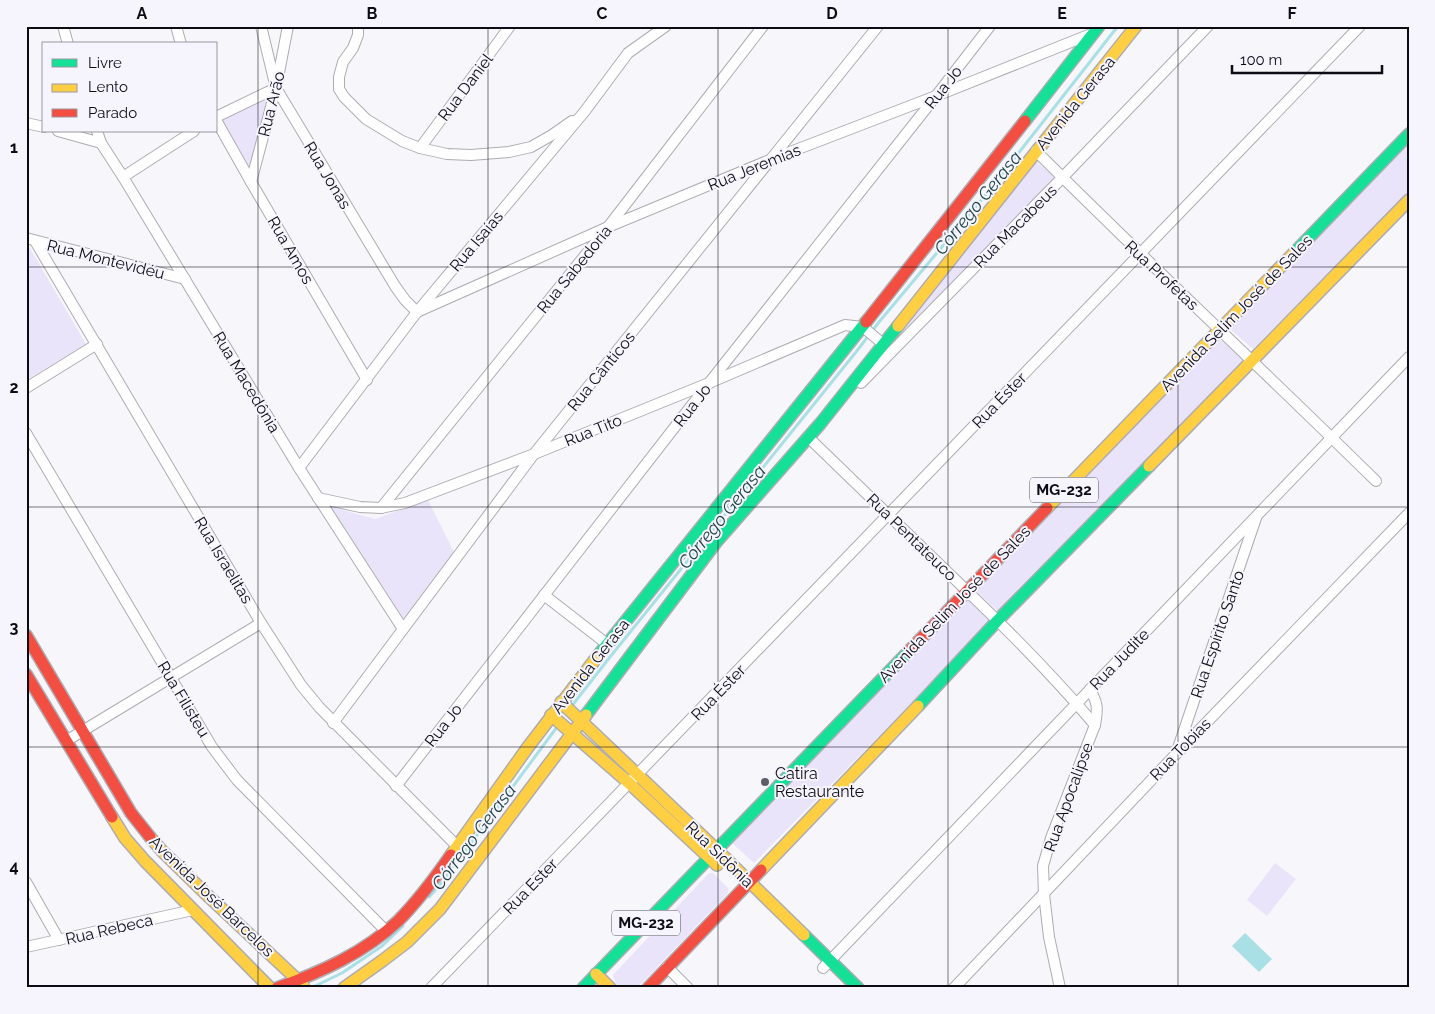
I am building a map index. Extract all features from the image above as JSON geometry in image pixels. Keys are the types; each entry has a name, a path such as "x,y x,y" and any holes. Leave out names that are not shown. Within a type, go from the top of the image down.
{"main road":[{"name":"Avenida Gerasa","path":"344,988 390,956 424,927 462,881 579,719 717,541 820,424 882,342 1136,26"},
{"name":"Avenida Gerasa","path":"277,988 301,984 366,947 386,931 418,898 564,705 607,644 865,329 1097,29"},
{"name":"Avenida Selim José de Sales","path":"583,988 1409,134"},
{"name":"MG-232","path":"648,988 889,737 998,620 1409,200"},
{"name":"Avenida José Barcelos","path":"26,635 110,814 126,838 144,861 270,988"},
{"name":"Avenida José Barcelos","path":"26,674 131,813 163,852 301,984"},
{"name":"Rua Sidônia","path":"564,705 638,774 745,886 827,964 858,988"},
{"name":"Rua Sidônia","path":"554,717 713,854"},
{"name":"Rua Sidônia","path":"827,964 844,988"},
{"path":"596,974 610,988"}],"street":[{"path":"63,26 67,42"},
{"path":"176,26 180,42"},
{"name":"Rua Jonas","path":"262,26 276,88 394,286 417,312"},
{"name":"Rua Arão","path":"251,182 276,88 288,26"},
{"path":"358,26 358,35 353,48 343,62 339,77 339,89 344,97 366,119 402,141 420,148 447,154 509,152 531,147 552,135 585,111"},
{"name":"Rua Daniel","path":"420,148 510,26"},
{"name":"Rua Isaías","path":"299,468 417,312 585,111 628,53 666,26"},
{"name":"Rua Sabedoria","path":"381,508 608,227 763,26"},
{"name":"Rua Cânticos","path":"333,723 534,454 878,26"},
{"name":"Rua Jo","path":"396,786 709,382 990,26"},
{"name":"Rua Macabeus","path":"820,424 1062,178 1208,26"},
{"name":"Rua Éster","path":"629,783 1360,26"},
{"name":"Rua Jeremias","path":"417,312 608,227 772,159 936,96 1097,29"},
{"path":"218,117 276,88"},
{"path":"26,122 42,126"},
{"name":"Rua Amos","path":"218,122 251,182 367,380"},
{"path":"62,132 101,143"},
{"name":"Rua Macedônia","path":"97,132 101,143 299,468 403,629"},
{"path":"123,177 192,132"},
{"name":"Rua Profetas","path":"1036,151 1376,481"},
{"name":"Rua Montevidéu","path":"31,240 185,279"},
{"name":"Rua Israelitas","path":"31,240 97,344 261,623 301,685 333,723 457,846"},
{"name":"Rua Tito","path":"318,498 360,507 381,508 405,503 534,454 845,325 865,329"},
{"path":"865,329 882,342"},
{"path":"26,388 97,344"},
{"name":"Rua Judite","path":"827,964 1409,357"},
{"name":"Rua Filisteu","path":"26,433 212,747 237,780 386,931"},
{"name":"Rua Pentateuco","path":"808,438 998,620 1077,704"},
{"name":"Rua Tobias","path":"954,988 1177,753 1409,513"},
{"name":"Rua Espírito Santo","path":"1177,753 1258,515"},
{"path":"544,595 607,644"},
{"path":"74,736 261,623"},
{"name":"Rua Apocalipse","path":"1060,988 1049,937 1043,866 1051,838 1095,725 1098,708 1090,689"},
{"name":"Rua Apocalipse","path":"1077,704 1095,725"},
{"name":"Rua Ester","path":"431,988 629,783"},
{"path":"26,882 59,940"},
{"name":"Rua Rebeca","path":"26,948 193,910"},
{"path":"667,967 688,988"}],"shaded area":[{"path":"272,93 249,173 219,119"},
{"path":"1409,142 1409,191 1253,349 1229,328"},
{"path":"1035,160 1055,178 860,379"},
{"path":"26,245 28,245 86,344 26,380"},
{"path":"1218,338 1245,360 999,612 975,590"},
{"path":"428,500 455,554 405,621 331,507 375,519"},
{"path":"968,598 992,621 754,863 732,843"},
{"path":"1275,863 1296,879 1267,916 1247,900"},
{"path":"709,873 713,873 728,888 728,893 637,988 619,988 613,975"}],"water":[{"path":"1245,933 1272,959 1259,972 1232,946"}],"waterway":[{"name":"Córrego Gerasa","path":"571,707 879,322 988,192 1118,26"},
{"name":"Córrego Gerasa","path":"429,897 440,885 557,727"},
{"name":"Córrego Gerasa","path":"311,988 342,973 382,946 403,926"}],"traffic: fast":[{"path":"1025,121 1099,26"},
{"path":"1294,253 1409,134"},
{"path":"597,657 866,322"},
{"path":"586,715 717,541 820,424 898,326"},
{"path":"918,706 998,620 1149,466"},
{"path":"583,988 910,650"},
{"path":"804,935 858,988"}],"traffic: slow":[{"path":"898,326 1136,26"},
{"path":"1149,466 1409,200"},
{"path":"1047,508 1294,253"},
{"path":"451,855 528,747 597,657"},
{"path":"561,702 804,935"},
{"path":"761,870 918,706"},
{"path":"551,715 629,783 717,865"},
{"path":"344,988 407,942 440,909 586,715"},
{"path":"112,817 125,838 145,861 270,988"},
{"path":"150,837 206,894 303,985"},
{"path":"596,974 610,988"}],"traffic: jam":[{"path":"866,322 1025,121"},
{"path":"910,650 1047,508"},
{"path":"26,635 131,813 150,837"},
{"path":"26,674 112,817"},
{"path":"277,988 310,975 371,943 398,921 451,855"},
{"path":"648,988 761,870"}],"place":[{"name":"Catira Restaurante","path":"765,782"}]}
